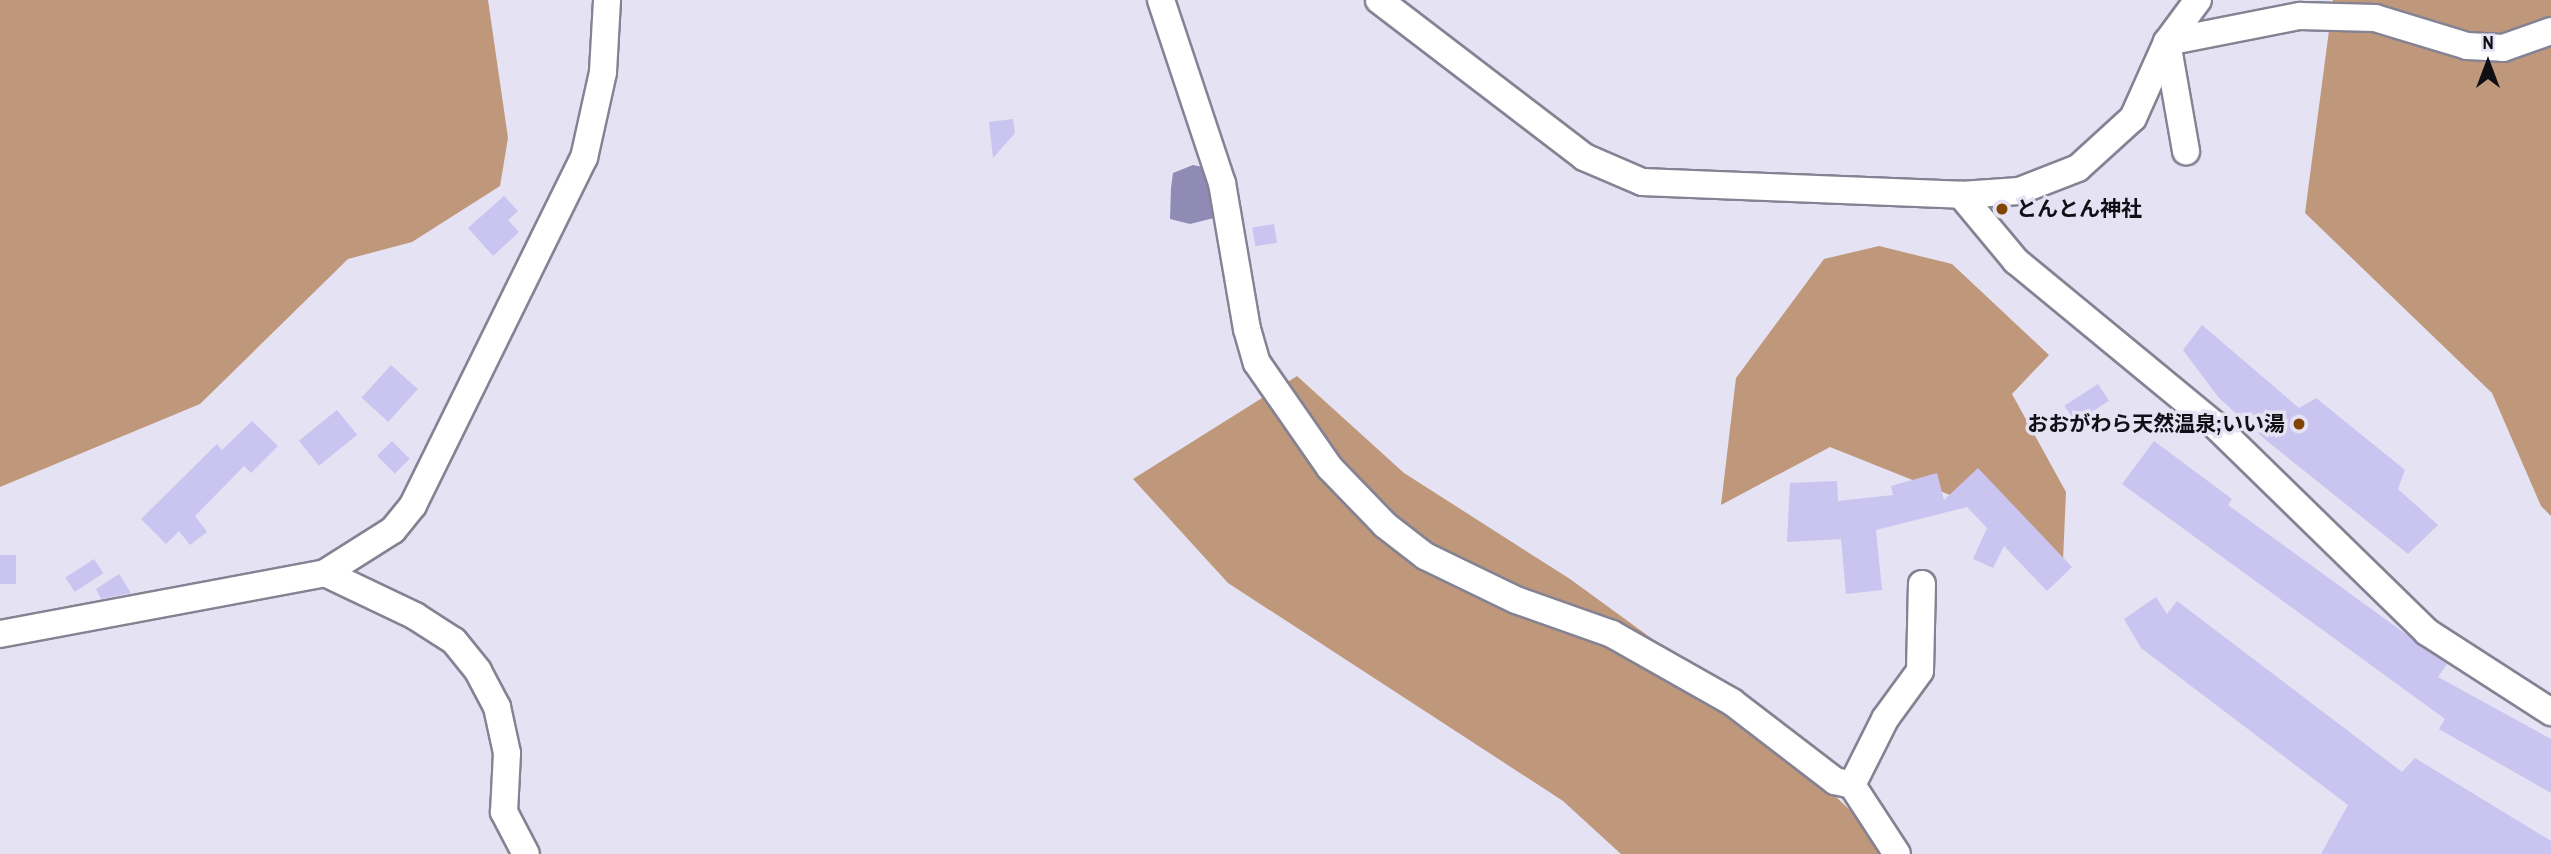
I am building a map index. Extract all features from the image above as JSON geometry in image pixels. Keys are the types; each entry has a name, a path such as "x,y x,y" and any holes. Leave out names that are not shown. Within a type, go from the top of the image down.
{"street":[{"path":"0,634 325,573 393,530 413,505 584,158 603,72 607,0"},
{"path":"1161,0 1222,184 1247,328 1257,363 1330,468 1385,525 1425,556 1516,600 1612,634 1666,662 1732,702 1835,781 1852,785 1897,854"},
{"path":"1379,0 1584,157 1642,182 1961,195 2020,191 2078,168 2133,118 2167,42 2198,0"},
{"path":"2167,42 2300,16 2375,18 2467,46 2503,48 2551,31"},
{"path":"2167,42 2186,151"},
{"path":"1961,195 2016,261 2216,426 2427,632 2551,712"},
{"path":"325,573 415,615 454,641 478,671 497,707 507,753 504,812 526,854"},
{"path":"1852,785 1885,719 1920,671 1922,584"}],"shaded area":[{"path":"0,0 488,0 508,138 500,186 412,242 348,259 200,404 0,487"},
{"path":"2333,0 2551,0 2551,516 2541,506 2492,393 2305,213"},
{"path":"1193,165 1207,168 1215,199 1214,218 1190,224 1170,219 1171,188 1173,173"},
{"path":"1879,246 1952,264 2049,355 2012,394 2066,492 2063,561 2015,521 1830,447 1721,505 1736,378 1824,259"},
{"path":"1297,376 1404,473 1570,579 1728,694 1896,854 1621,854 1563,801 1228,583 1133,479"}],"building":[{"path":"1013,119 1015,133 993,158 989,122"},
{"path":"504,196 518,211 508,220 519,232 493,256 468,228"},
{"path":"1274,224 1277,243 1255,246 1252,227"},
{"name":"おおがわら天然温泉;いい湯","path":"2202,325 2299,408 2316,398 2405,470 2398,489 2438,525 2408,554 2267,441 2219,398 2183,350"},
{"path":"391,365 418,389 388,422 362,398"},
{"path":"2098,384 2109,401 2075,423 2064,406"},
{"path":"337,410 357,435 319,466 299,441"},
{"path":"252,421 278,446 251,473 244,466 195,516 207,532 190,545 179,531 166,544 141,519 217,444 222,450"},
{"path":"392,441 410,459 395,474 377,456"},
{"path":"2154,441 2232,499 2228,505 2447,664 2438,677 2551,739 2551,793 2439,729 2445,719 2122,484"},
{"path":"1978,468 2072,567 2047,591 2004,546 1993,568 1973,559 1987,528 1967,507 1876,530 1882,590 1846,594 1841,539 1787,542 1790,483 1837,481 1838,501 1893,495 1891,486 1937,473 1944,500"},
{"path":"0,555 16,555 16,584 0,584"},
{"path":"94,559 103,573 75,592 65,578"},
{"path":"119,574 131,593 101,599 96,589"},
{"path":"2156,597 2167,614 2177,601 2402,772 2415,758 2551,841 2551,854 2321,854 2348,805 2141,648 2124,619"}],"place":[{"name":"とんとん神社","path":"2002,209"},
{"name":"おおがわら天然温泉;いい湯","path":"2299,424"}]}
